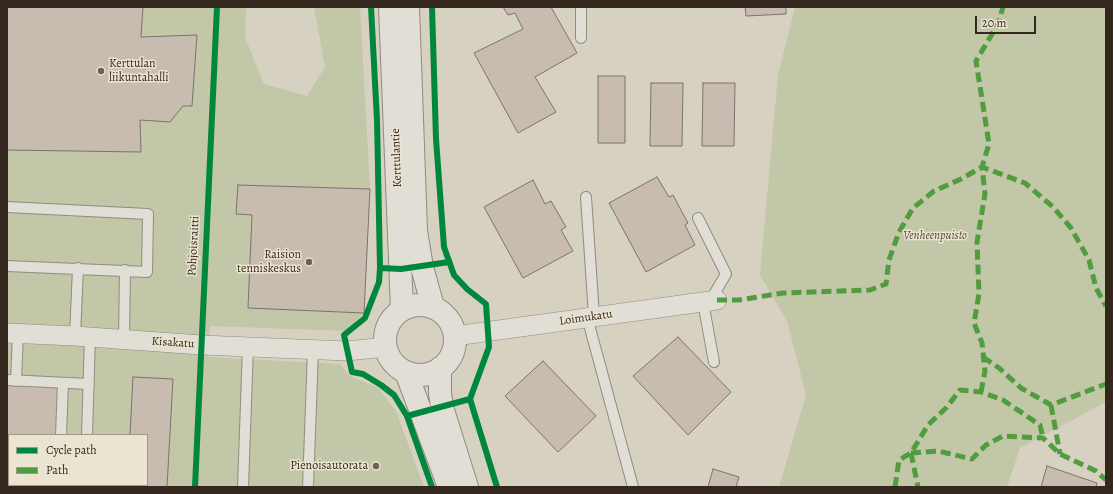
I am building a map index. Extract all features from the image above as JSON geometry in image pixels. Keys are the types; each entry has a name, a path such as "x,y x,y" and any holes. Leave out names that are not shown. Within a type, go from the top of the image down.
{"street":[{"name":"Kerttulantie","path":"390,7 402,310"},
{"name":"Kerttulantie","path":"408,7 416,231 422,267 433,307"},
{"name":"Loimukatu","path":"455,336 710,301"},
{"path":"406,372 424,374 440,368 452,354 455,345 455,336 448,318 433,307 417,304 402,310 389,323 386,332 386,347 391,360 406,372 449,487"},
{"name":"Kisakatu","path":"12,333 313,350 347,351 386,347"},
{"path":"440,368 440,393 442,407 467,487"}],"lane":[{"path":"580,7 581,38"},
{"path":"586,197 590,317 633,487"},
{"path":"7,207 148,214 147,272 7,266"},
{"path":"698,218 726,274 710,301 714,362"},
{"path":"78,268 83,336 89,384 87,434"},
{"path":"124,339 125,270"},
{"path":"12,333 11,380 89,384"},
{"path":"243,487 248,347"},
{"path":"308,487 313,350"},
{"path":"61,434 62,383"}],"green space":[{"path":"7,7 246,7 245,37 264,84 307,96 325,67 314,7 360,7 370,189 364,313 345,331 210,326 208,357 340,364 350,376 378,388 396,411 424,487 7,487"},
{"name":"Venheenpuisto","path":"795,7 1106,7 1106,402 1020,448 1007,487 779,487 806,395 787,321 760,275 778,75"}],"building":[{"name":"Kerttulan liikuntahalli","path":"7,7 143,7 141,37 197,35 192,106 183,106 170,122 140,120 141,152 7,150"},
{"path":"503,7 551,7 577,53 535,77 556,112 518,133 474,53 523,29 515,13 508,15"},
{"path":"745,7 786,7 786,14 746,16"},
{"path":"598,76 625,76 625,143 598,143"},
{"path":"651,83 683,83 682,146 650,146"},
{"path":"703,83 735,83 734,146 702,146"},
{"path":"657,177 669,197 673,195 688,223 685,225 695,245 646,272 609,203"},
{"path":"533,180 545,204 551,201 566,227 561,230 573,251 523,278 484,207"},
{"name":"Raision tenniskeskus","path":"238,185 370,189 364,313 248,308 252,215 236,214"},
{"path":"678,337 731,392 688,435 633,376"},
{"path":"543,361 596,416 558,452 505,396"},
{"path":"133,377 173,379 167,487 127,487 148,486 148,434 130,434"},
{"path":"7,383 61,385 60,434 8,434 8,486 58,487 7,487"},
{"path":"1047,466 1097,483 1096,487 1041,487"},
{"path":"713,469 739,477 736,487 708,487"}],"marked path":[{"path":"981,392 985,371 982,343 974,323 979,294 977,242 985,194 982,167 989,144 976,61 998,24 1003,7"},
{"path":"717,300 739,300 783,293 870,290 886,284 889,260 899,232 913,208 934,191 961,179 982,167 1025,183 1053,207 1071,228 1089,260 1096,288 1106,306"},
{"path":"983,357 999,368 1021,388 1051,405 1106,384"},
{"path":"895,487 899,460 911,453 928,425 946,408 960,390 981,392 1003,400 1040,425 1043,438"},
{"path":"1051,405 1060,454"},
{"path":"911,453 938,451 972,459 986,445 1003,436 1043,438 1060,454 1096,471 1106,480"},
{"path":"911,453 918,487"}],"cycle path":[{"name":"Pohjoisraitti","path":"195,487 217,7"},
{"path":"371,7 377,120 379,282 365,318 344,335 352,372 363,374 394,395 407,416 432,487"},
{"path":"432,7 436,139 444,247 454,275 467,289 486,304 489,347 470,399 497,487"},
{"path":"380,268 401,269 449,262"},
{"path":"407,416 470,399"}],"place":[{"name":"Kerttulan liikuntahalli","path":"101,71"},
{"name":"Raision tenniskeskus","path":"309,262"},
{"name":"Pienoisautorata","path":"376,466"}]}
